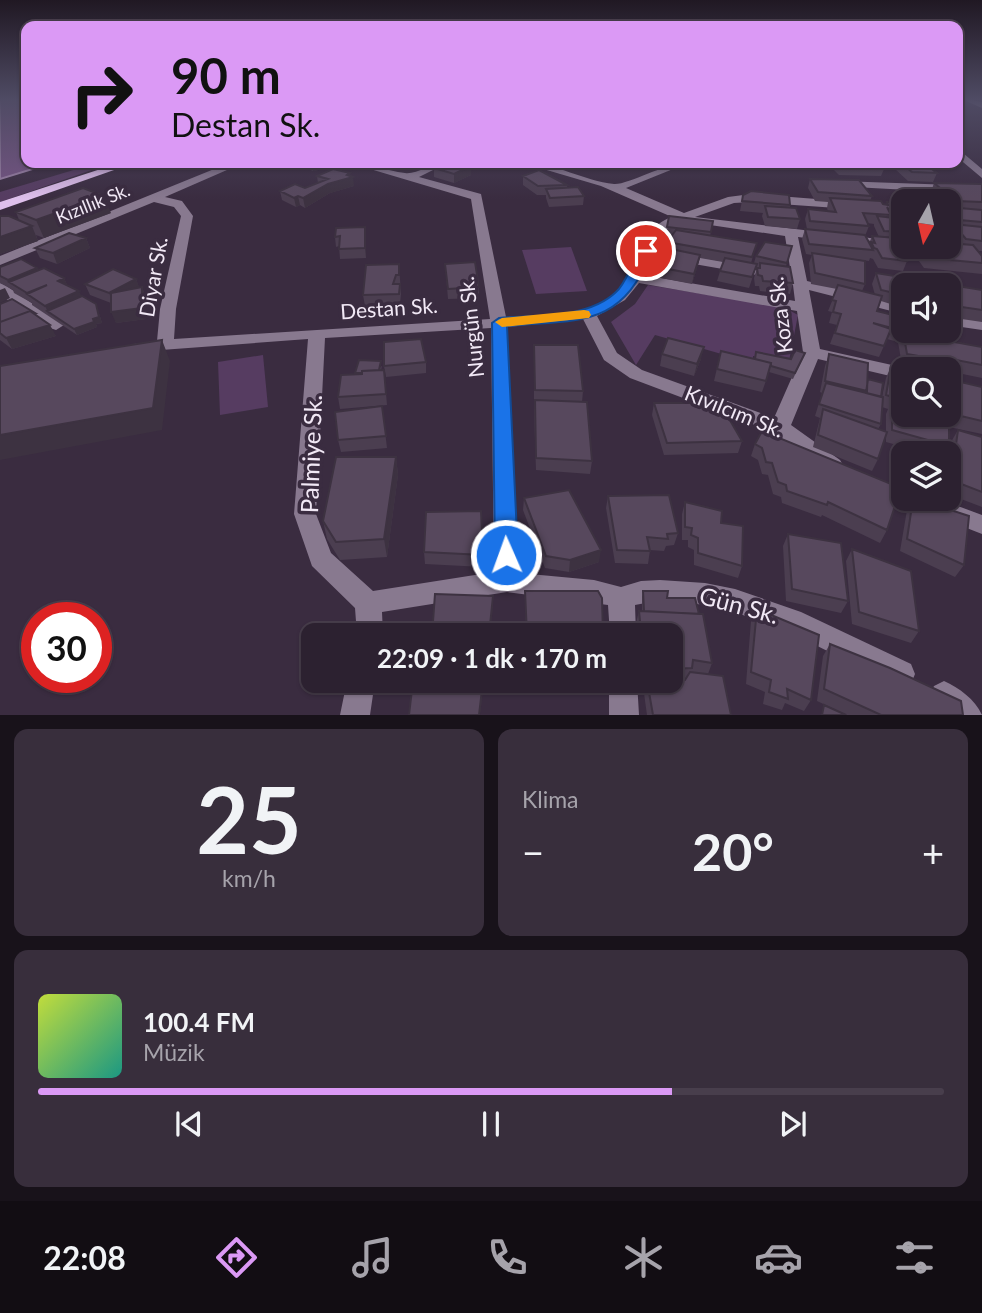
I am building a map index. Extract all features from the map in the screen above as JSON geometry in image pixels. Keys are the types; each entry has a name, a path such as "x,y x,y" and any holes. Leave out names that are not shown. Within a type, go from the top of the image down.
{"main road":[{"path":"0,206 114,168"}],"street":[{"path":"963,158 982,175"},
{"name":"Kızıllık Sk.","path":"0,261 226,168"},
{"name":"Nurgün Sk.","path":"373,168 477,197 499,323 507,581"},
{"path":"409,178 431,168"},
{"path":"546,168 616,188 686,218 791,234 891,245"},
{"path":"616,188 670,168"},
{"path":"835,184 982,190"},
{"name":"Diyar Sk.","path":"152,198 178,204 187,216 168,309 165,345"},
{"name":"Destan Sk.","path":"126,350 204,340 499,323 588,314 620,297 635,278 652,237 666,223 733,200 751,198 862,206"},
{"name":"Koza Sk.","path":"780,427 812,352 791,234"},
{"path":"646,251 778,274 802,284 891,306"},
{"path":"635,278 806,308"},
{"path":"0,288 56,325"},
{"name":"Kıvılcım Sk.","path":"588,314 610,356 636,374 780,427 827,463 852,473"},
{"path":"961,322 982,325"},
{"name":"Palmiye Sk.","path":"317,335 305,514 321,559 368,603"},
{"path":"812,352 891,370"},
{"path":"946,511 982,525"},
{"name":"Gün Sk.","path":"368,603 507,581 530,587 604,591 622,599 638,591 706,593 775,611 944,696 967,715"},
{"path":"622,599 622,623"},
{"path":"368,603 369,623"},
{"path":"355,715 359,693"},
{"path":"623,693 624,715"}],"shaded area":[{"path":"0,132 21,132 21,168 36,168 0,179"},
{"path":"80,168 98,168 0,202 0,192"},
{"path":"571,247 587,291 536,294 522,250"},
{"path":"648,285 783,307 798,315 789,361 753,356 753,363 655,335 636,365 611,322 635,304"},
{"path":"263,355 268,407 220,415 218,362"}],"building":[{"path":"434,168 467,168 454,174"},
{"path":"907,168 930,168 937,173 912,172"},
{"path":"333,169 350,173 347,175 353,177 328,184 303,198 294,198 280,191 295,184 305,188 328,179 317,176"},
{"path":"539,170 567,185 538,186 523,176"},
{"path":"810,179 859,180 872,196 818,192"},
{"path":"934,183 982,184 982,202 961,201 961,189 941,189"},
{"path":"578,187 584,196 550,198 546,189"},
{"path":"83,188 104,196 36,220 16,212"},
{"path":"751,191 789,195 790,205 742,201 743,195"},
{"path":"830,198 881,201 888,205 887,202 891,202 891,213 887,207 891,215 863,213 869,226 810,221 808,209 836,212"},
{"path":"765,206 796,208 800,219 768,217"},
{"path":"961,208 982,210 982,222 961,220"},
{"path":"0,216 9,216 32,226 0,237"},
{"path":"669,216 713,221 711,232 667,227"},
{"path":"877,216 891,218 891,231 884,231"},
{"path":"961,225 982,227 982,241 966,239 961,233"},
{"path":"365,227 365,248 339,249 340,236 335,237 336,228"},
{"path":"805,229 865,235 873,250 809,244"},
{"path":"676,230 757,243 752,257 667,242"},
{"path":"69,233 86,238 53,253 35,248"},
{"path":"872,236 891,238 891,259 907,261 882,258 871,242 875,243"},
{"path":"765,242 792,246 787,263 756,256"},
{"path":"961,244 973,245 982,256 982,263 939,259 961,259"},
{"path":"661,247 700,255 694,274 653,266 657,259 654,258"},
{"path":"812,253 865,261 865,284 815,273"},
{"path":"725,258 757,264 752,277 720,271"},
{"path":"21,259 37,268 8,280 0,276 0,267"},
{"path":"475,262 479,287 448,289 445,264"},
{"path":"760,263 790,267 793,283 763,281 762,276 758,275 757,268 760,268"},
{"path":"399,264 399,275 396,275 393,284 400,284 399,294 363,295 366,265"},
{"path":"44,268 64,278 58,281 79,291 45,306 27,294 47,285 27,293 9,282"},
{"path":"113,269 136,279 109,293 85,284"},
{"path":"876,273 891,275 891,292 881,290"},
{"path":"838,285 882,296 877,311 891,314 891,328 873,323 891,329 884,346 835,333 841,314 833,312 836,301 832,300"},
{"path":"142,287 142,308 111,312 111,293"},
{"path":"961,287 982,290 982,310 961,307"},
{"path":"82,296 96,304 99,317 93,319 94,322 74,329 47,311"},
{"path":"12,299 35,313 30,311 0,322 0,304"},
{"path":"30,311 50,325 6,338 0,333 0,322"},
{"path":"668,338 704,347 697,364 662,354"},
{"path":"421,339 426,362 384,366 384,342"},
{"path":"162,340 153,408 0,435 0,366"},
{"path":"905,343 959,343 982,347 982,365 961,361 961,357 907,354"},
{"path":"534,345 578,345 583,391 535,390"},
{"path":"795,350 805,353 795,373 755,359 756,352 791,359"},
{"path":"721,351 771,363 766,381 717,369"},
{"path":"829,354 868,363 867,391 825,381"},
{"path":"359,360 381,361 379,370 355,373"},
{"path":"891,366 891,396 886,395"},
{"path":"384,370 386,394 338,397 341,375"},
{"path":"868,379 883,383 881,397 866,393"},
{"path":"961,382 982,387 982,421 961,416"},
{"path":"826,383 883,397 881,424 819,404"},
{"path":"535,400 587,402 592,461 536,458"},
{"path":"654,403 720,403 742,441 667,443"},
{"path":"382,406 386,436 338,440 335,412"},
{"path":"823,409 887,432 878,459 818,435"},
{"path":"892,427 949,427 949,441 931,441 892,430"},
{"path":"958,430 982,437 982,492 961,484 961,441 956,441"},
{"path":"762,431 891,484 891,511 893,511 887,530 828,502 827,505 787,491 786,485 778,482 772,463 766,462 762,448 755,444"},
{"path":"336,457 396,457 384,539 336,542 323,521"},
{"path":"569,490 601,550 570,560 546,556 524,498"},
{"path":"669,495 678,533 667,534 668,539 647,537 650,551 617,550 608,496"},
{"path":"685,502 722,511 721,523 743,526 742,566 698,553 698,538 691,535 692,528 685,527"},
{"path":"481,511 483,555 424,552 426,512"},
{"path":"911,511 954,511 969,516 964,565 907,539"},
{"path":"788,534 841,543 848,601 792,589"},
{"path":"852,549 911,571 919,631 859,612"},
{"path":"525,591 598,591 602,598 603,623 526,623"},
{"path":"643,591 668,591 667,598 695,598 699,614 644,611"},
{"path":"435,594 493,596 490,623 433,623"},
{"path":"757,609 819,635 811,700 787,689 788,699 769,692 771,680 751,672"},
{"path":"639,611 703,614 712,663 693,660 692,668 683,668 683,623 640,623"},
{"path":"830,644 961,701 963,715 881,715 824,689"},
{"path":"690,672 723,676 731,715 653,715 649,693 683,693 685,680"},
{"path":"412,693 482,693 479,715 409,715"},
{"path":"824,705 846,715 822,715"}],"slow traffic":[{"path":"502,322 584,315"}],"route":[{"path":"506,555 499,323 588,314 620,297 635,278 646,251"}]}
